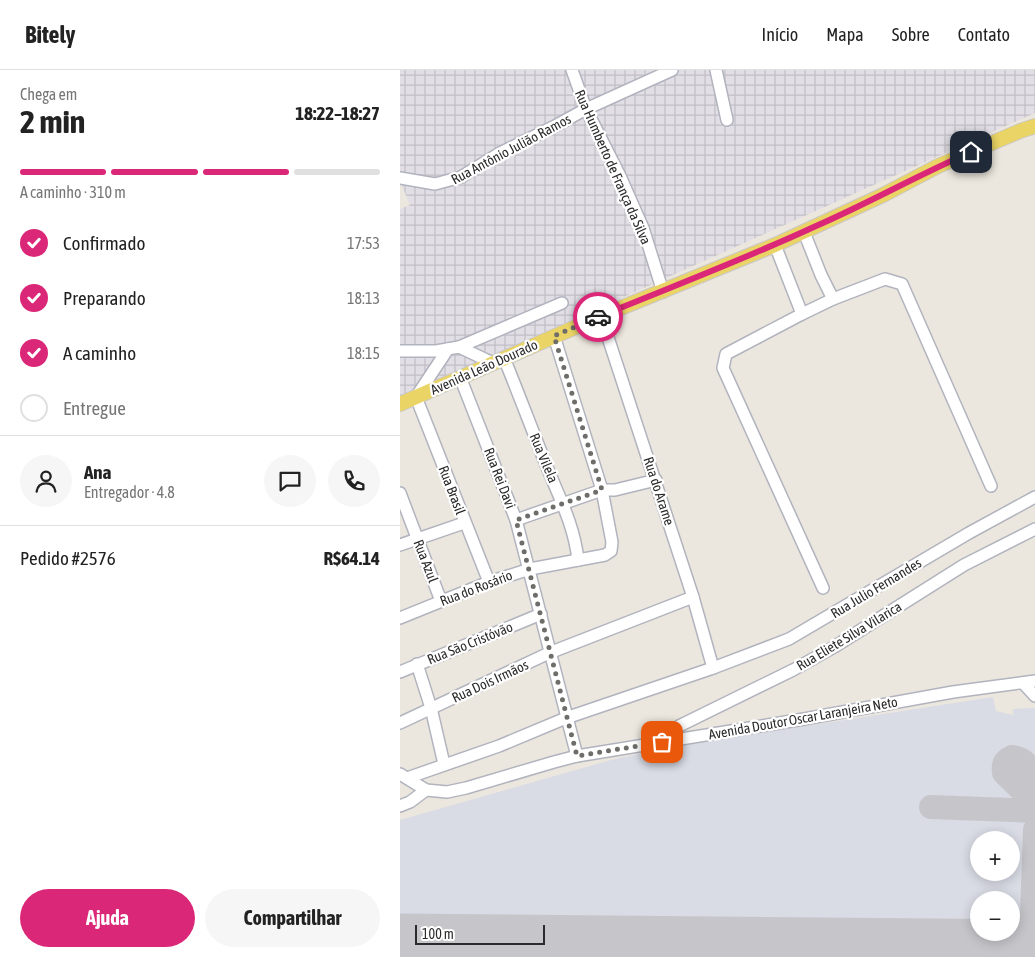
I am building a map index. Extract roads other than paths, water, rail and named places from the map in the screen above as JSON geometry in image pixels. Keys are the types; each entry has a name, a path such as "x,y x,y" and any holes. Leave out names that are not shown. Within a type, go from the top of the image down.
{"main road":[{"name":"Avenida Leão Dourado","path":"400,404 601,316 775,245 883,195 938,166 1035,126"}],"street":[{"name":"Rua Humberto de França da Silva","path":"572,70 586,109 620,176 643,228 663,292"},
{"name":"Rua Antônio Julião Ramos","path":"400,178 435,184 461,177 500,153 586,109 672,70"},
{"path":"716,70 727,120"},
{"path":"804,232 833,299"},
{"path":"775,245 802,314"},
{"path":"823,588 723,368 726,354 833,299 885,279 902,284 991,486"},
{"path":"400,351 436,351 453,348 562,303"},
{"name":"Rua do Arame","path":"601,316 694,597 713,668"},
{"path":"554,336 602,490"},
{"path":"453,348 498,360"},
{"path":"416,396 453,348"},
{"name":"Rua Vilela","path":"498,360 563,502 576,540 578,560"},
{"name":"Rua Rei Davi","path":"460,377 516,520 577,756"},
{"name":"Rua Brasil","path":"416,396 464,523 489,582"},
{"path":"516,520 563,502 602,490 615,490 656,480"},
{"name":"Rua do Rosário","path":"400,618 489,582 530,569 604,555 611,551 612,542 602,490"},
{"name":"Rua Azul","path":"400,493 441,601"},
{"name":"Rua Julio Fernandes","path":"404,776 499,746 566,718 713,668 789,639 969,533 1035,497"},
{"path":"400,545 464,523"},
{"name":"Rua Eliete Silva Vilarica","path":"662,742 679,726 817,656 964,565 1035,528"},
{"name":"Rua Dois Irmãos","path":"400,723 550,653 694,597"},
{"name":"Rua São Cristóvão","path":"400,672 541,614"},
{"path":"417,664 444,764"},
{"path":"1029,682 1035,696"},
{"name":"Avenida Doutor Oscar Laranjeira Neto","path":"404,776 426,790 447,792 577,756 804,719 953,692 1029,682"},
{"path":"400,806 410,802 426,790"}]}
